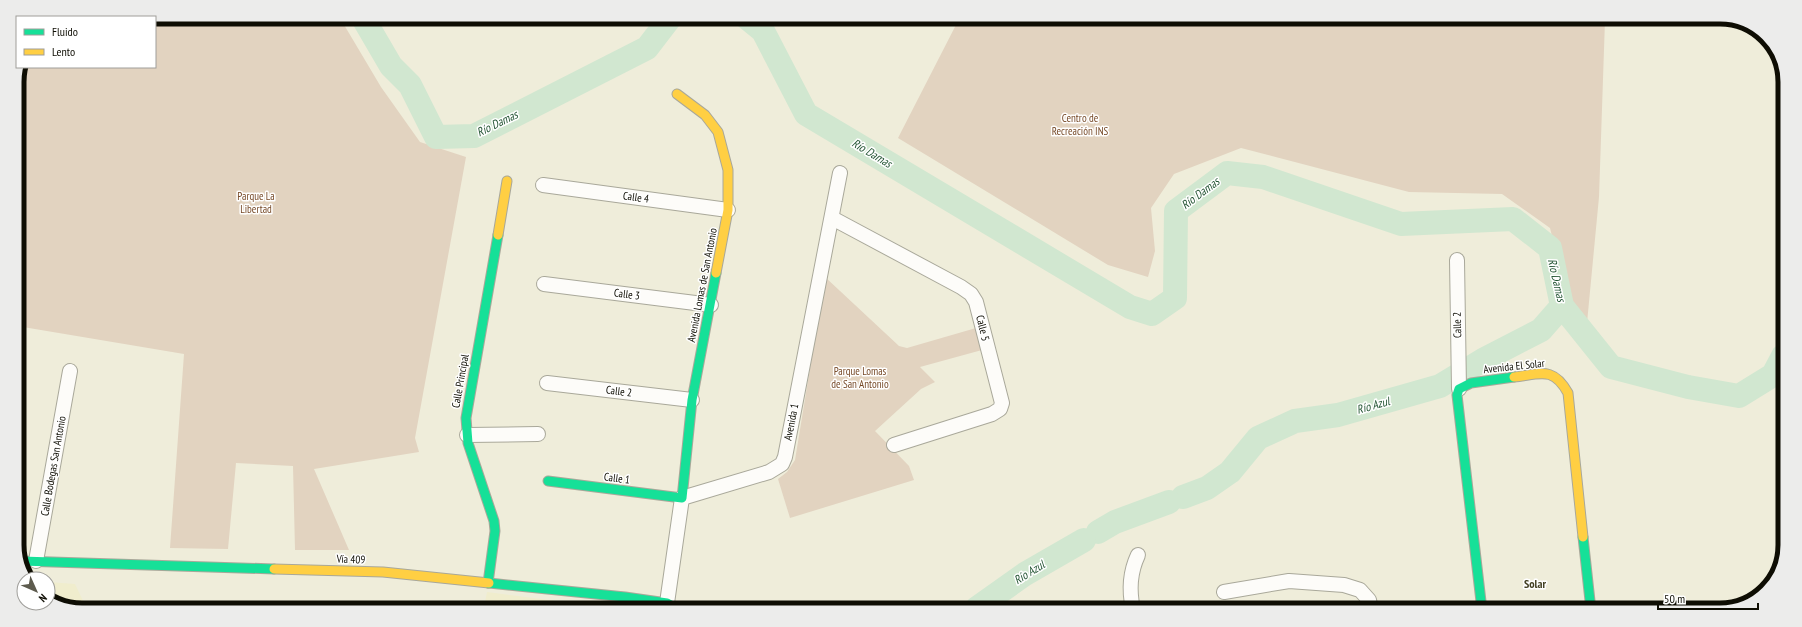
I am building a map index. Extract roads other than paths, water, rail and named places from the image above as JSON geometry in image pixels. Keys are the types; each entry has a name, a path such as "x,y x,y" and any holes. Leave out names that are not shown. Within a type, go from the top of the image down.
{"street":[{"name":"Avenida Lomas de San Antonio","path":"677,94 705,115 718,132 728,170 728,210 692,400 682,498"},
{"name":"Avenida 1","path":"682,498 769,472 782,464 840,173"},
{"name":"Calle Principal","path":"488,583 494,521 467,435 466,418 507,181"},
{"name":"Calle 4","path":"543,185 728,210"},
{"name":"Calle 5","path":"832,218 961,287 971,294 976,302 1002,403 1000,409 992,414 894,445"},
{"name":"Calle 2","path":"1456,260 1459,386"},
{"name":"Calle 3","path":"544,284 711,305"},
{"name":"Calle Bodegas San Antonio","path":"36,561 70,371"},
{"name":"Avenida El Solar","path":"1459,386 1471,383 1548,374 1562,380 1568,393 1590,603"},
{"name":"Calle 2","path":"547,383 692,400"},
{"path":"1459,386 1456,401 1481,603"},
{"path":"467,435 538,434"},
{"name":"Calle 1","path":"548,481 682,498"},
{"path":"671,603 682,498"},
{"path":"1132,603 1130,593 1134,562 1138,555"},
{"name":"Vía 409","path":"26,561 383,572 625,597 660,603"},
{"path":"1224,592 1289,581 1344,585 1360,590 1370,600 1370,603"}],"waterway":[{"name":"Río Damas","path":"366,24 391,66 410,85 436,137 474,136 647,48 665,24"},
{"name":"Río Damas","path":"754,24 763,31 806,114 1130,307 1152,314 1175,298 1176,211 1227,173 1263,177 1401,224 1513,219 1550,248 1562,306 1611,367 1688,387 1739,396 1773,375 1778,366"},
{"name":"Río Azul","path":"1183,497 1207,488 1230,472 1258,438 1295,421 1338,415 1440,386 1483,360 1541,330 1562,306"},
{"name":"Río Azul","path":"1098,532 1115,522 1169,502"},
{"name":"Río Azul","path":"984,603 1025,574 1084,540"}],"district":[{"name":"Solar","path":"1535,583"}],"park label":[{"name":"Centro de Recreación INS","path":"1080,124"},
{"name":"Parque La Libertad","path":"256,202"},
{"name":"Parque Lomas de San Antonio","path":"860,377"}]}
